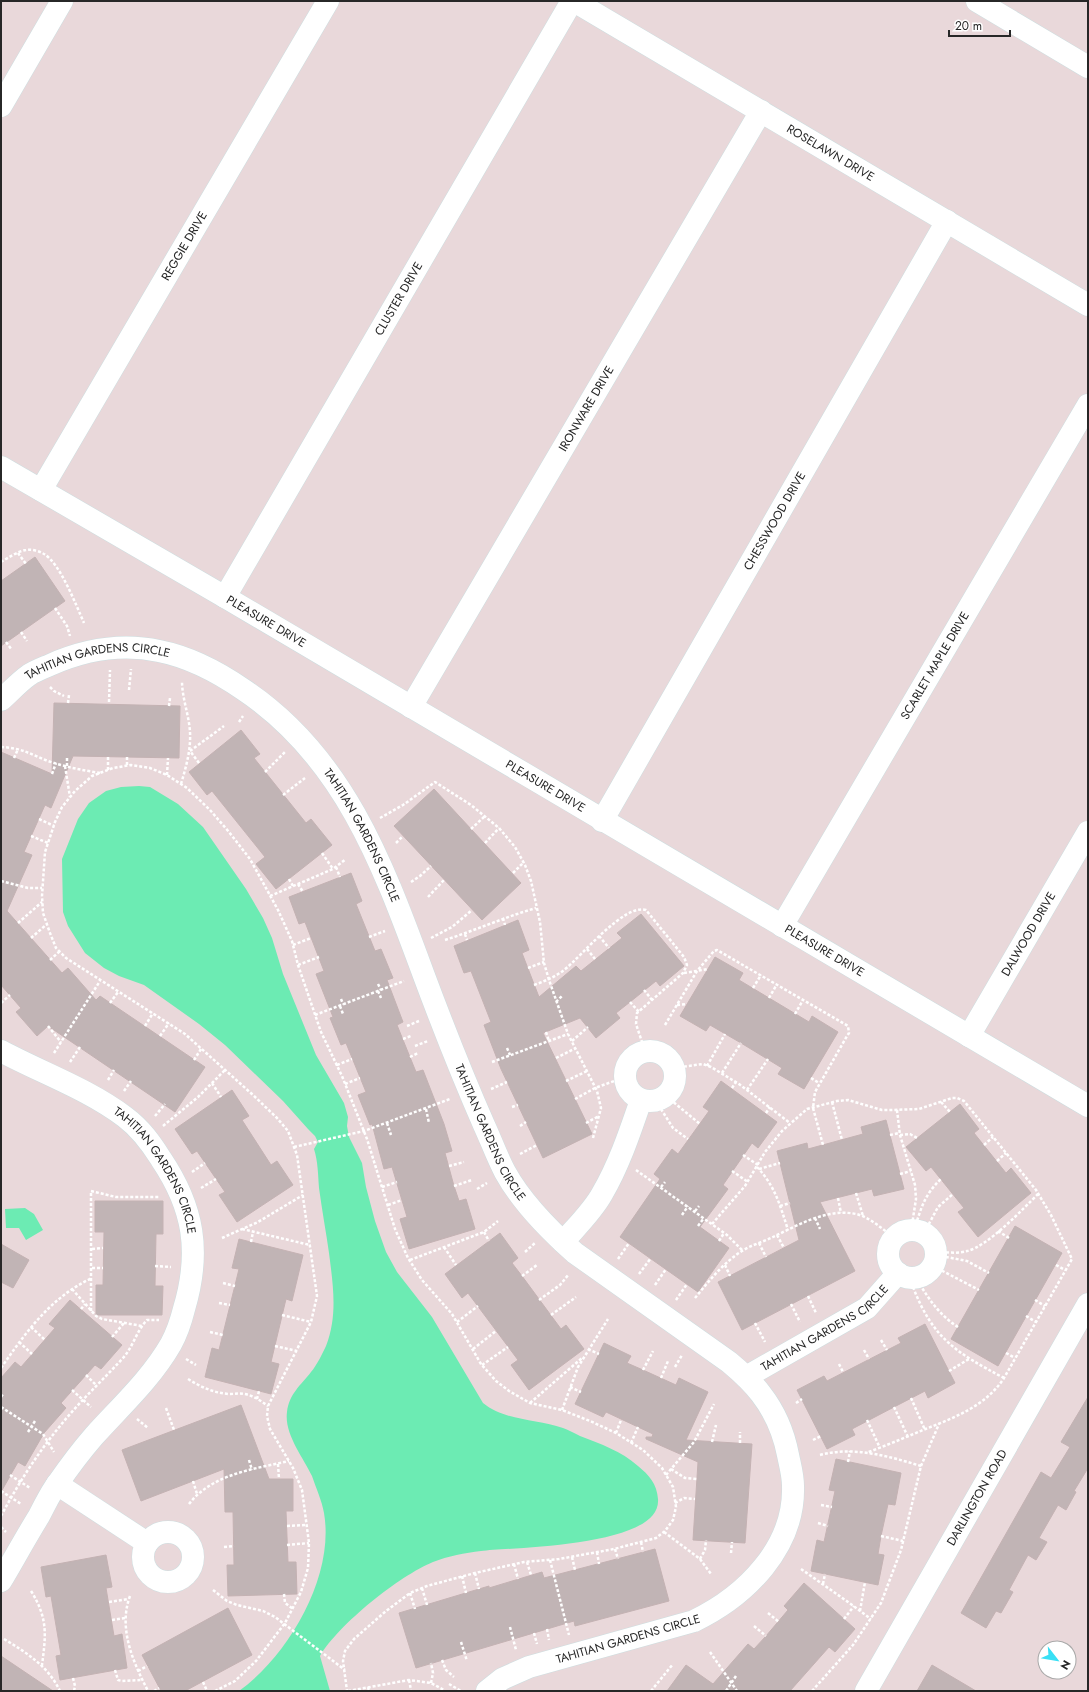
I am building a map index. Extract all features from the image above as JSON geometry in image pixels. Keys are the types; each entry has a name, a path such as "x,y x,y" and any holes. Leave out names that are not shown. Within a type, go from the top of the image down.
{"street":[{"path":"2,101 62,1"},
{"name":"REGGIE DRIVE","path":"41,490 328,1"},
{"name":"ROSELAWN DRIVE","path":"573,1 1088,305"},
{"name":"CLUSTER DRIVE","path":"225,597 573,1"},
{"path":"977,1 1088,67"},
{"name":"IRONWARE DRIVE","path":"412,707 760,111"},
{"name":"CHESSWOOD DRIVE","path":"602,821 947,221"},
{"name":"SCARLET MAPLE DRIVE","path":"782,926 1088,405"},
{"name":"PLEASURE DRIVE","path":"1,467 225,597 602,821 1088,1106"},
{"name":"TAHITIAN GARDENS CIRCLE","path":"1,700 30,674 74,654 110,647 142,648 172,653 224,677 254,696 277,714 298,736 339,786 362,827 392,891 470,1091 505,1171 519,1194 563,1242 581,1257 729,1362 746,1377 762,1395 774,1414 783,1435 792,1472 792,1501 785,1530 780,1542 766,1564 751,1582 729,1601 713,1612 694,1621 529,1667 502,1679 487,1691"},
{"name":"DALWOOD DRIVE","path":"969,1036 1088,832"},
{"path":"563,1242 602,1195 619,1159 654,1099 671,1089 675,1081 674,1068 668,1058 662,1053 654,1050 637,1053 626,1066 625,1077 628,1090 634,1096 654,1099"},
{"name":"TAHITIAN GARDENS CIRCLE","path":"1,1051 89,1095 131,1122 148,1140 172,1175 183,1197 193,1238 194,1258 187,1300 179,1327 171,1344 157,1366 92,1438 63,1476 1,1581"},
{"path":"911,1233 934,1244 921,1267"},
{"name":"TAHITIAN GARDENS CIRCLE","path":"911,1233 889,1252 892,1267 921,1267"},
{"name":"TAHITIAN GARDENS CIRCLE","path":"746,1377 867,1308 921,1267"},
{"name":"DARLINGTON ROAD","path":"866,1691 1088,1304"},
{"path":"63,1476 147,1543"}],"path":[{"path":"1,562 24,550 36,550 43,553 49,558 70,592 84,623"},
{"path":"18,553 26,564"},
{"path":"55,608 68,626 74,654"},
{"path":"21,632 27,641"},
{"path":"6,642 12,650"},
{"path":"109,702 110,647"},
{"path":"181,784 190,751 190,733 182,687 187,659"},
{"path":"68,703 69,695"},
{"path":"169,706 170,698"},
{"path":"190,751 224,726"},
{"path":"265,772 298,736"},
{"path":"1,748 18,749 79,770 100,773"},
{"path":"14,758 18,749"},
{"path":"190,751 200,763"},
{"path":"67,756 66,766 70,797"},
{"path":"108,756 108,770"},
{"path":"127,757 127,766"},
{"path":"168,758 168,775"},
{"path":"52,774 56,763"},
{"path":"284,795 322,764"},
{"path":"215,1691 235,1681 256,1661 285,1624 301,1592 308,1568 309,1543 302,1490 289,1461 270,1429 267,1416 268,1406 311,1322 317,1296 297,1155 288,1131 277,1118 225,1070 169,1023 100,981 79,967 56,948 47,924 42,902 45,852 62,807 70,797 92,776 108,770 131,765 150,768 168,775 181,784 210,810 250,859 278,910 293,945 298,965 315,1015 364,1132 396,1229 410,1260 422,1280 452,1314 482,1365 500,1384 530,1403 562,1410 590,1421 616,1433 643,1450 662,1468 673,1487 676,1507 673,1520 664,1532 656,1538 615,1549 572,1557 514,1564 462,1576 422,1588 410,1593 386,1611 354,1639 346,1652 343,1661 347,1691 408,1680 431,1683 444,1690"},
{"path":"362,827 403,805 435,782 499,828 515,847 524,862 531,881 540,922 544,962 556,1002 568,1034 595,1088 601,1108 593,1138"},
{"path":"471,829 484,816"},
{"path":"39,819 54,826"},
{"path":"485,843 499,828"},
{"path":"31,836 48,843"},
{"path":"396,843 403,836"},
{"path":"322,853 340,877"},
{"path":"270,896 334,868 346,859"},
{"path":"513,873 524,862"},
{"path":"392,891 420,876 431,866"},
{"path":"289,879 293,886"},
{"path":"1,880 6,880 28,888 42,888"},
{"path":"428,897 444,880"},
{"path":"298,884 302,892"},
{"path":"18,922 42,902"},
{"path":"445,940 465,934 502,918 536,908"},
{"path":"413,947 452,927 472,910"},
{"path":"534,986 549,980 564,970 599,936 615,923 638,910 646,910 684,957 687,965 683,973 638,1012 636,1024 645,1051"},
{"path":"502,918 505,925"},
{"path":"31,938 47,924"},
{"path":"369,937 389,930"},
{"path":"465,934 467,940"},
{"path":"599,936 609,948"},
{"path":"293,945 311,938"},
{"path":"587,949 596,959"},
{"path":"665,1025 697,970 714,951 717,950 843,1023 849,1030 847,1036 814,1092 813,1108 823,1145"},
{"path":"50,960 60,951"},
{"path":"298,965 319,957"},
{"path":"528,968 544,962"},
{"path":"683,973 708,969"},
{"path":"753,988 761,975"},
{"path":"315,1015 408,979"},
{"path":"50,1058 100,981"},
{"path":"378,984 381,998"},
{"path":"769,998 777,984"},
{"path":"644,990 652,1000"},
{"path":"110,1003 118,992"},
{"path":"1,1003 10,995"},
{"path":"556,1002 562,996"},
{"path":"342,999 341,1005 343,1014"},
{"path":"796,1014 803,1000"},
{"path":"630,1002 638,1012"},
{"path":"677,1005 687,1004"},
{"path":"145,1026 153,1014"},
{"path":"160,1036 169,1023"},
{"path":"48,1026 61,1042"},
{"path":"572,1041 588,1027"},
{"path":"546,1032 550,1041"},
{"path":"492,1062 568,1034"},
{"path":"707,1066 725,1034"},
{"path":"403,1039 411,1036"},
{"path":"722,1073 741,1043"},
{"path":"507,1048 510,1055"},
{"path":"556,1058 576,1048"},
{"path":"194,1060 201,1049"},
{"path":"410,1057 418,1053"},
{"path":"337,1065 352,1059"},
{"path":"747,1090 768,1059"},
{"path":"674,1068 703,1064 722,1073 790,1123"},
{"path":"158,1131 225,1070"},
{"path":"566,1081 587,1071"},
{"path":"575,1099 595,1088 625,1077"},
{"path":"345,1084 360,1078"},
{"path":"811,1078 819,1083"},
{"path":"732,1088 736,1082"},
{"path":"212,1083 221,1097"},
{"path":"294,1147 364,1132 470,1091"},
{"path":"712,1224 740,1193 758,1167 770,1145 790,1123 803,1112 813,1108 832,1102 848,1100 882,1110 919,1109 957,1098 964,1101 1038,1194 1051,1214 1072,1259 1004,1378 991,1394 972,1409 925,1430 866,1453"},
{"path":"654,1099 700,1124"},
{"path":"654,1099 673,1128 688,1139"},
{"path":"832,1102 842,1140"},
{"path":"941,1102 950,1112"},
{"path":"512,1107 518,1104"},
{"path":"766,1113 770,1107"},
{"path":"426,1109 429,1124"},
{"path":"897,1110 900,1134 911,1171 916,1200 911,1233"},
{"path":"586,1123 600,1115"},
{"path":"520,1126 526,1122"},
{"path":"387,1123 390,1135"},
{"path":"890,1134 910,1134 917,1138"},
{"path":"984,1145 993,1137"},
{"path":"997,1161 1006,1153"},
{"path":"743,1155 758,1167 773,1188 788,1230"},
{"path":"619,1159 695,1211 724,1233 743,1251"},
{"path":"449,1166 464,1162"},
{"path":"758,1167 780,1163"},
{"path":"732,1171 748,1182"},
{"path":"900,1174 911,1171"},
{"path":"911,1233 928,1192 941,1179"},
{"path":"454,1186 472,1180"},
{"path":"382,1187 397,1182"},
{"path":"662,1187 665,1182"},
{"path":"91,1311 91,1190 116,1197 162,1198"},
{"path":"856,1193 863,1216"},
{"path":"911,1233 953,1194"},
{"path":"921,1267 980,1245 998,1231 1038,1194"},
{"path":"222,1238 258,1222 303,1195"},
{"path":"838,1198 841,1213"},
{"path":"388,1205 402,1200"},
{"path":"780,1206 790,1203"},
{"path":"682,1215 688,1206"},
{"path":"695,1211 698,1206"},
{"path":"695,1298 725,1265 743,1251 815,1218 841,1213 858,1214 911,1233"},
{"path":"698,1226 704,1218"},
{"path":"815,1218 820,1229"},
{"path":"410,1260 484,1232 493,1227 498,1221"},
{"path":"241,1229 310,1245"},
{"path":"998,1231 1009,1238"},
{"path":"251,1242 253,1232"},
{"path":"484,1232 489,1241"},
{"path":"719,1241 724,1233"},
{"path":"777,1235 784,1248"},
{"path":"759,1243 766,1257"},
{"path":"444,1247 456,1265"},
{"path":"92,1249 103,1248"},
{"path":"540,1300 560,1285 581,1257"},
{"path":"921,1267 967,1261 989,1273"},
{"path":"522,1276 538,1265"},
{"path":"725,1265 730,1276"},
{"path":"1056,1265 1065,1270"},
{"path":"921,1267 979,1290"},
{"path":"921,1267 934,1306 946,1320 958,1327"},
{"path":"921,1267 921,1308 933,1327 957,1351 1004,1378"},
{"path":"92,1268 103,1268"},
{"path":"1,1368 31,1327 53,1303 72,1289 92,1278"},
{"path":"223,1283 235,1286"},
{"path":"72,1289 96,1316 102,1319 142,1326"},
{"path":"551,1315 576,1297"},
{"path":"1035,1300 1045,1306"},
{"path":"219,1303 230,1305"},
{"path":"81,1309 85,1304"},
{"path":"457,1322 478,1306"},
{"path":"282,1315 311,1322"},
{"path":"1026,1316 1036,1322"},
{"path":"1,1516 17,1486 48,1441 96,1385 124,1357 142,1326 147,1320 165,1319"},
{"path":"562,1410 570,1387 584,1356 608,1319"},
{"path":"112,1337 124,1323"},
{"path":"31,1327 45,1340"},
{"path":"473,1349 496,1331"},
{"path":"210,1332 223,1335"},
{"path":"881,1340 887,1350"},
{"path":"19,1342 32,1354"},
{"path":"275,1346 297,1351"},
{"path":"482,1365 508,1347"},
{"path":"588,1349 599,1354"},
{"path":"864,1350 869,1359"},
{"path":"643,1370 653,1351"},
{"path":"1006,1353 1015,1358"},
{"path":"530,1403 584,1356"},
{"path":"949,1371 969,1359"},
{"path":"660,1378 668,1361"},
{"path":"838,1364 843,1372"},
{"path":"86,1375 96,1385"},
{"path":"188,1379 200,1387 210,1391 228,1394 245,1394 268,1406"},
{"path":"570,1387 581,1392"},
{"path":"72,1390 107,1422"},
{"path":"257,1399 259,1391"},
{"path":"1,1397 4,1394"},
{"path":"911,1398 925,1430"},
{"path":"796,1403 802,1399"},
{"path":"666,1475 694,1442 714,1404"},
{"path":"1,1407 43,1434 55,1455 63,1476"},
{"path":"894,1407 908,1437"},
{"path":"166,1408 174,1430"},
{"path":"616,1433 621,1420"},
{"path":"867,1420 880,1448"},
{"path":"28,1432 35,1422"},
{"path":"812,1691 853,1645 871,1620 887,1588 903,1541 921,1466 939,1424"},
{"path":"712,1442 716,1425"},
{"path":"631,1443 638,1427"},
{"path":"740,1432 740,1444"},
{"path":"813,1440 820,1436"},
{"path":"820,1455 833,1451 850,1451 898,1459 921,1466"},
{"path":"848,1462 850,1451"},
{"path":"250,1460 252,1470"},
{"path":"189,1504 197,1494 208,1485 252,1470 289,1461"},
{"path":"278,1464 279,1479"},
{"path":"671,1469 685,1478 696,1479"},
{"path":"193,1481 197,1494"},
{"path":"675,1502 684,1498 695,1499"},
{"path":"821,1505 832,1507"},
{"path":"818,1524 828,1526"},
{"path":"287,1526 307,1525"},
{"path":"664,1532 672,1540 700,1560 711,1574"},
{"path":"881,1536 903,1541"},
{"path":"700,1560 705,1550 706,1540"},
{"path":"641,1542 643,1552"},
{"path":"731,1553 732,1542"},
{"path":"287,1545 309,1543"},
{"path":"224,1547 234,1546"},
{"path":"615,1549 618,1559"},
{"path":"597,1552 600,1564"},
{"path":"572,1557 575,1570"},
{"path":"550,1560 570,1640"},
{"path":"527,1562 531,1575"},
{"path":"514,1564 518,1579"},
{"path":"801,1569 854,1606 871,1620"},
{"path":"474,1573 478,1589"},
{"path":"822,1584 825,1574"},
{"path":"462,1576 466,1593"},
{"path":"860,1611 865,1582"},
{"path":"422,1588 427,1605"},
{"path":"213,1590 227,1601 236,1605 264,1611 285,1624 345,1670"},
{"path":"31,1591 39,1604 44,1619 45,1637 42,1665"},
{"path":"410,1593 415,1609"},
{"path":"284,1594 285,1603 293,1609"},
{"path":"109,1602 129,1597 126,1608 128,1638 138,1671 148,1691"},
{"path":"844,1619 854,1606"},
{"path":"768,1613 779,1622"},
{"path":"112,1620 126,1618"},
{"path":"754,1626 766,1636"},
{"path":"510,1628 517,1654"},
{"path":"547,1629 550,1645"},
{"path":"534,1633 538,1648"},
{"path":"122,1639 128,1638"},
{"path":"4,1639 42,1665 60,1691"},
{"path":"461,1642 467,1662"},
{"path":"710,1652 737,1691"},
{"path":"442,1660 446,1670 454,1676"},
{"path":"431,1663 433,1674 431,1683"},
{"path":"651,1691 673,1664"},
{"path":"138,1671 147,1666"},
{"path":"115,1670 115,1677 122,1681 142,1680"},
{"path":"726,1691 736,1676"},
{"path":"72,1678 75,1686 74,1691"},
{"path":"408,1680 411,1690"},
{"path":"203,1682 208,1691"},
{"path":"449,1684 460,1691"},
{"path":"368,1687 369,1691"},
{"path":"154,1691 159,1688"}],"shaded area":[{"path":"121,787 150,787 178,804 203,827 246,889 263,918 272,938 283,974 316,1055 344,1103 348,1117 347,1126 349,1137 362,1163 366,1187 375,1221 386,1252 397,1272 432,1317 483,1403 501,1413 565,1429 618,1452 646,1473 652,1480 656,1489 658,1499 653,1515 637,1527 583,1542 481,1551 451,1556 433,1562 404,1578 387,1589 355,1616 329,1643 320,1656 330,1691 239,1691 257,1676 275,1657 291,1635 304,1612 315,1588 322,1562 326,1537 324,1513 320,1499 312,1476 291,1437 287,1420 290,1400 319,1359 326,1346 332,1323 334,1300 332,1277 314,1149 318,1142 315,1136 283,1101 225,1045 199,1024 144,985 119,976 104,968 85,953 68,926 63,912 62,859 78,819 89,803 106,791"},
{"path":"25,1208 34,1214 43,1230 26,1240 19,1228 6,1228 5,1209"}],"building":[{"path":"35,557 65,601 1,646 1,581"},
{"path":"54,703 180,706 179,758 73,756 51,808 45,805 24,852 32,855 7,911 62,973 68,968 96,1000 100,996 205,1067 175,1112 48,1026 37,1036 16,1012 21,1008 1,985 1,752 52,774"},
{"path":"241,730 260,754 254,758 306,823 311,819 332,845 276,889 256,864 265,857 212,791 207,795 189,772"},
{"path":"434,789 521,883 482,920 394,826"},
{"path":"351,873 362,901 356,904 375,951 381,949 393,978 387,980 403,1022 397,1025 416,1072 423,1070 444,1124 452,1151 445,1153 454,1186 459,1201 466,1199 475,1229 409,1249 400,1219 407,1217 392,1167 384,1169 372,1124 370,1125 358,1095 366,1092 346,1043 341,1045 330,1018 333,1017 316,974 324,971 305,922 299,924 289,897"},
{"path":"641,914 684,966 660,986 656,981 616,1013 620,1018 596,1038 580,1018 543,1033 592,1134 543,1158 501,1069 484,1025 491,1022 471,971 464,973 454,946 518,920 529,950 522,953 539,997 576,966 581,971 622,938 617,933"},
{"path":"715,957 743,973 739,980 809,1022 812,1016 838,1032 804,1089 778,1074 782,1068 741,1043 710,1025 706,1031 680,1016"},
{"path":"721,1081 777,1122 758,1148 752,1143 723,1185 728,1189 700,1227 729,1248 698,1292 620,1237 660,1179 654,1174 672,1149 678,1154 709,1111 703,1107"},
{"path":"232,1090 249,1116 242,1120 271,1165 277,1161 293,1185 237,1222 219,1195 225,1192 197,1151 192,1154 175,1129"},
{"path":"960,1104 979,1129 974,1133 1006,1173 1011,1168 1031,1193 978,1237 958,1212 964,1208 931,1167 926,1171 906,1147"},
{"path":"886,1120 904,1189 874,1196 872,1189 820,1202 855,1271 742,1330 718,1282 799,1240 777,1151 807,1143 808,1149 863,1134 861,1127"},
{"path":"95,1201 163,1201 163,1234 156,1234 155,1286 163,1286 162,1315 96,1315 96,1285 103,1285 104,1232 95,1232"},
{"path":"1015,1226 1062,1253 998,1366 951,1339"},
{"path":"500,1233 518,1258 512,1263 561,1329 566,1325 584,1349 529,1390 511,1365 518,1360 468,1293 462,1298 445,1274"},
{"path":"239,1239 303,1255 292,1301 286,1299 271,1362 279,1364 271,1394 205,1377 212,1348 219,1350 239,1269 232,1268"},
{"path":"1,1244 29,1260 13,1288 1,1282"},
{"path":"70,1300 122,1345 101,1369 95,1365 61,1403 66,1408 44,1433 25,1466 18,1462 1,1492 1,1378 15,1362 21,1367 55,1328 49,1324"},
{"path":"925,1324 955,1383 928,1398 925,1391 852,1429 855,1435 827,1449 797,1390 824,1376 827,1381 901,1343 898,1338"},
{"path":"604,1343 631,1356 627,1363 676,1385 679,1378 708,1392 686,1440 752,1444 745,1543 693,1540 698,1462 646,1439 646,1437 652,1437 653,1434 606,1412 603,1417 575,1404"},
{"path":"1088,1397 1088,1468 1074,1491 1076,1492 1066,1510 1058,1505 1039,1538 1047,1542 1036,1560 1028,1555 1009,1590 1013,1592 1001,1613 996,1611 986,1628 961,1613 1041,1472 1051,1478 1070,1447 1061,1442"},
{"path":"241,1405 269,1479 293,1479 293,1511 286,1511 288,1562 296,1562 297,1594 228,1596 227,1565 234,1565 233,1512 225,1512 224,1469 141,1501 122,1450"},
{"path":"836,1459 901,1473 895,1505 888,1504 881,1536 878,1554 884,1555 878,1585 811,1571 817,1540 824,1542 835,1491 829,1490"},
{"path":"655,1549 669,1601 575,1626 574,1621 416,1668 399,1613 542,1572 544,1578"},
{"path":"106,1555 112,1587 106,1588 114,1636 122,1634 127,1668 60,1680 56,1656 61,1655 51,1596 46,1597 41,1567"},
{"path":"804,1583 855,1629 835,1652 829,1647 790,1691 667,1691 686,1665 713,1684 748,1644 754,1649 766,1636 788,1610 784,1606"},
{"path":"228,1608 252,1655 185,1691 161,1691 142,1655"},
{"path":"1,1656 53,1691 1,1691"},
{"path":"932,1665 976,1691 917,1691"}]}
